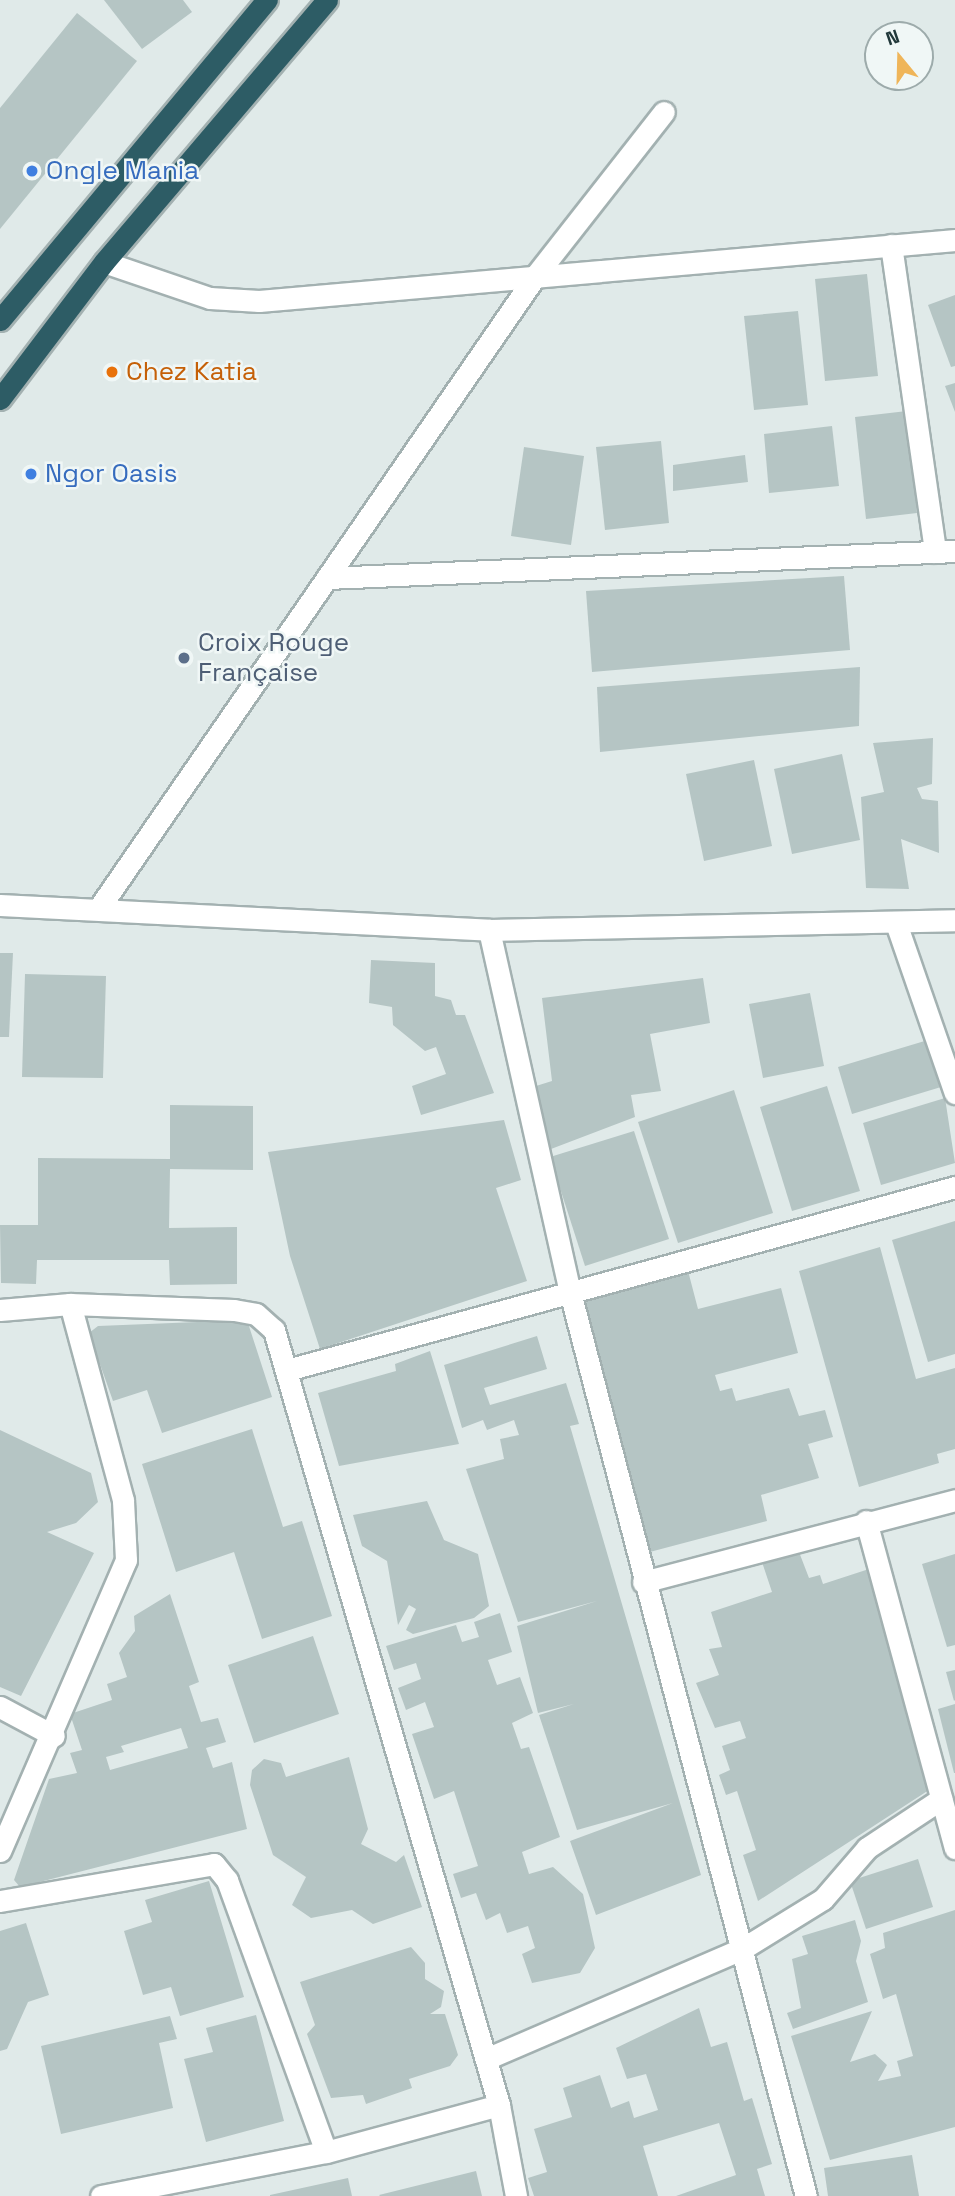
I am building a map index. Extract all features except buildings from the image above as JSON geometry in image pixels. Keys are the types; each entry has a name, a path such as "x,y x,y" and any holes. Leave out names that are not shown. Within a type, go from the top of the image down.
{"highway":[{"path":"0,320 267,0"},
{"path":"0,399 104,262 327,0"}],"street":[{"path":"99,908 536,275 664,112"},
{"path":"104,262 210,298 259,301 955,240"},
{"path":"327,578 945,552 891,245"},
{"path":"0,905 489,930 955,920"},
{"path":"896,923 955,1093"},
{"path":"489,930 571,1296 643,1581 806,2196"},
{"path":"287,1370 571,1296 955,1187"},
{"path":"0,1851 54,1736 107,1612 128,1543 123,1500 70,1304"},
{"path":"0,1310 70,1304 247,1311 274,1330 499,2105 516,2196"},
{"path":"643,1581 955,1500"},
{"path":"866,1521 955,1848"},
{"path":"0,1706 54,1736"},
{"path":"486,2059 742,1949 823,1899 867,1848 940,1799"},
{"path":"0,1901 214,1864 227,1880 326,2152"},
{"path":"101,2196 326,2152 499,2105"}],"place":[{"name":"Ongle Mania","path":"32,171"},
{"name":"Chez Katia","path":"112,372"},
{"name":"Ngor Oasis","path":"31,474"},
{"name":"Croix Rouge Française","path":"184,658"}]}
